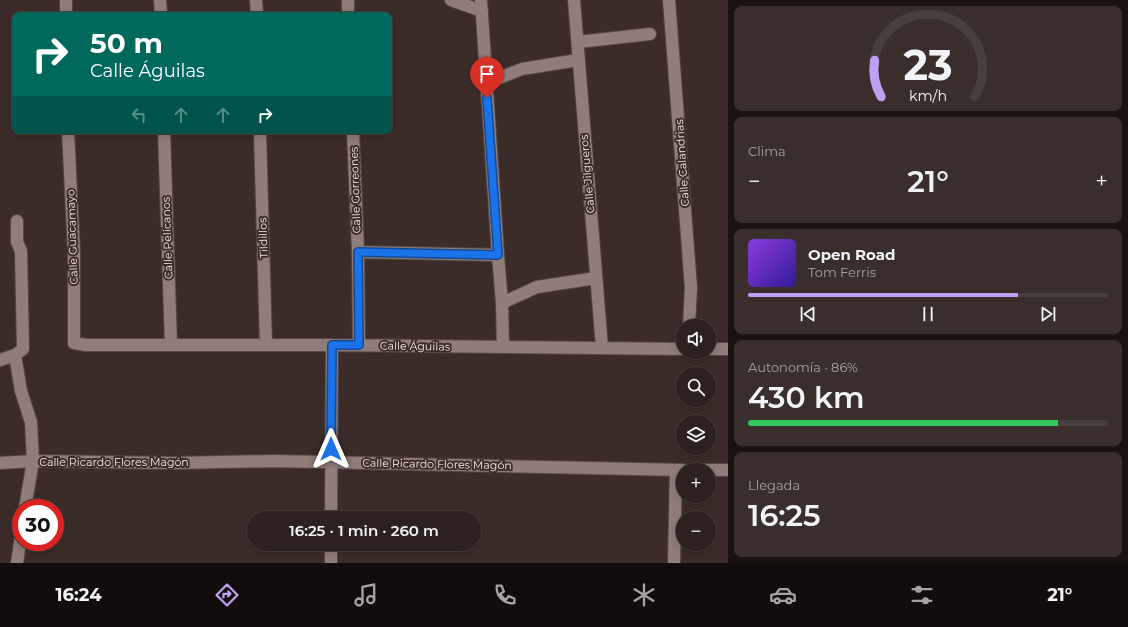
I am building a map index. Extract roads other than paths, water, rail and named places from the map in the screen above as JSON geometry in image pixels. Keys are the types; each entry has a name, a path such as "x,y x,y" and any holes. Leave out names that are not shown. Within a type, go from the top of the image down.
{"street":[{"path":"66,0 66,12"},
{"path":"160,0 161,12"},
{"path":"256,0 257,12"},
{"path":"348,0 348,12"},
{"path":"452,0 481,6 502,303 503,347"},
{"name":"Calle Jilgueros","path":"574,0 602,348"},
{"name":"Calle Calandrias","path":"669,0 691,288 689,319"},
{"path":"578,42 650,34"},
{"path":"486,82 522,69 578,60"},
{"name":"Calle Guacamayo","path":"68,134 74,253 74,343"},
{"name":"Calle Pelícanos","path":"164,134 171,345"},
{"name":"Tildillos","path":"260,134 266,345"},
{"name":"Calle Gorreones","path":"353,134 358,252 359,345"},
{"path":"0,360 15,355 22,349 21,251 17,242 17,221"},
{"path":"358,252 498,255"},
{"path":"502,303 537,287 596,278"},
{"name":"Calle Águilas","path":"74,343 86,345 359,345 676,349"},
{"path":"331,511 332,345"},
{"path":"716,349 728,349"},
{"path":"15,355 21,391 31,422 33,461 27,499"},
{"name":"Calle Ricardo Flores Magón","path":"0,463 33,461 173,463 274,460 676,470"},
{"path":"716,470 728,470"},
{"path":"674,563 678,503"},
{"path":"17,563 19,551"},
{"path":"331,551 331,563"}]}
